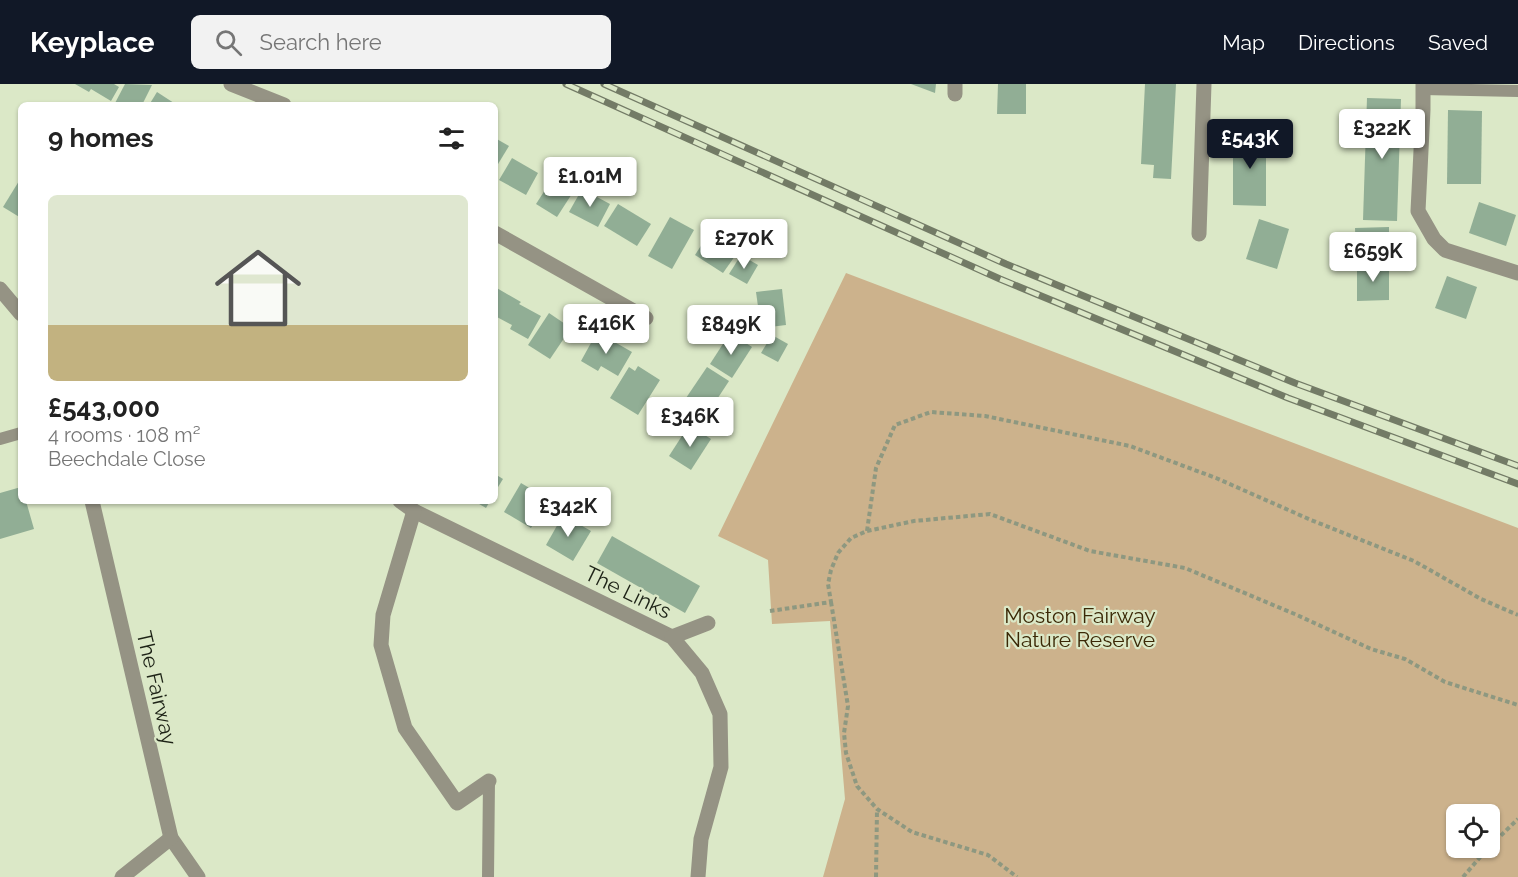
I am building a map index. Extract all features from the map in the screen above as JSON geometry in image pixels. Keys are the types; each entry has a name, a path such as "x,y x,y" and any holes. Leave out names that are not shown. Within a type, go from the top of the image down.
{"street":[{"path":"231,84 276,102"},
{"path":"1199,234 1204,84"},
{"path":"1423,86 1424,110 1418,211 1434,239 1444,250 1518,273"},
{"path":"498,235 646,318"},
{"path":"0,289 18,310"},
{"name":"The Fairway","path":"93,504 171,838 198,877"},
{"name":"The Links","path":"404,504 414,511 672,637 702,673 720,714 721,767 701,839 698,877"},
{"path":"414,511 383,615 381,645 405,728 457,803 489,781"},
{"path":"672,637 708,623"},
{"path":"122,877 171,838"}],"lane":[{"path":"1423,86 1518,91"},
{"path":"0,439 18,433"},
{"path":"488,877 489,781"}],"path":[{"path":"867,531 876,468 895,425 931,412 985,416 1130,446 1206,474 1311,520 1414,561 1481,599 1518,615"},
{"path":"1017,877 988,855 912,832 877,809 857,786 846,753 844,733 848,706 828,584 838,553 851,538 867,531 914,521 990,514 1090,551 1185,568 1371,649 1405,659 1445,682 1518,705"},
{"path":"770,611 831,602"},
{"path":"876,877 877,809"},
{"path":"1500,836 1518,819"},
{"path":"1463,877 1479,858"}],"green space":[{"name":"Moston Fairway Nature Reserve","path":"846,273 1518,528 1518,877 823,877 845,799 830,621 772,624 768,560 718,536"}],"building":[{"path":"75,84 114,84 119,87 111,101 91,89 89,92"},
{"path":"125,84 152,85 144,102 116,102"},
{"path":"911,84 936,84 935,93"},
{"path":"998,84 1026,84 1026,114 997,114"},
{"path":"1145,84 1176,84 1171,179 1153,178 1154,165 1141,164"},
{"path":"157,92 172,102 151,102"},
{"path":"1367,98 1401,99 1397,221 1363,220"},
{"path":"1448,110 1482,111 1481,184 1447,184"},
{"path":"1233,133 1266,134 1266,206 1233,205"},
{"path":"498,140 509,146 498,164"},
{"path":"512,158 538,173 526,195 499,180"},
{"path":"565,159 586,172 557,217 536,204"},
{"path":"18,183 18,216 3,207"},
{"path":"582,189 610,204 598,227 569,212"},
{"path":"1479,202 1516,215 1506,246 1469,233"},
{"path":"618,204 651,224 637,246 604,226"},
{"path":"670,217 694,230 672,269 648,256"},
{"path":"1259,219 1289,229 1277,269 1246,259"},
{"path":"1389,227 1389,260 1356,260 1355,228"},
{"path":"706,238 735,256 723,273 695,255"},
{"path":"741,255 758,265 747,284 729,274"},
{"path":"1357,266 1389,266 1389,300 1357,301"},
{"path":"1447,276 1477,287 1466,319 1435,308"},
{"path":"498,289 541,316 528,339 510,329 512,325 498,318"},
{"path":"782,289 786,325 761,328 756,292"},
{"path":"549,313 571,328 550,359 528,345"},
{"path":"597,332 632,352 618,376 601,366 598,371 581,361"},
{"path":"730,333 752,347 732,378 710,364"},
{"path":"772,335 788,344 778,362 761,353"},
{"path":"638,366 660,380 638,415 610,398 629,367 635,371"},
{"path":"707,367 729,381 708,413 686,398"},
{"path":"689,425 711,439 691,470 669,456"},
{"path":"498,476 503,479 498,487"},
{"path":"521,483 548,499 531,528 504,512"},
{"path":"18,488 18,504 27,504 34,529 0,539 0,493"},
{"path":"563,515 591,531 573,561 546,545"},
{"path":"612,536 700,586 685,613 597,563"}],"railway":[{"path":"566,84 1000,279 1288,398 1518,484"},
{"path":"604,84 1006,264 1295,383 1518,466"}]}
